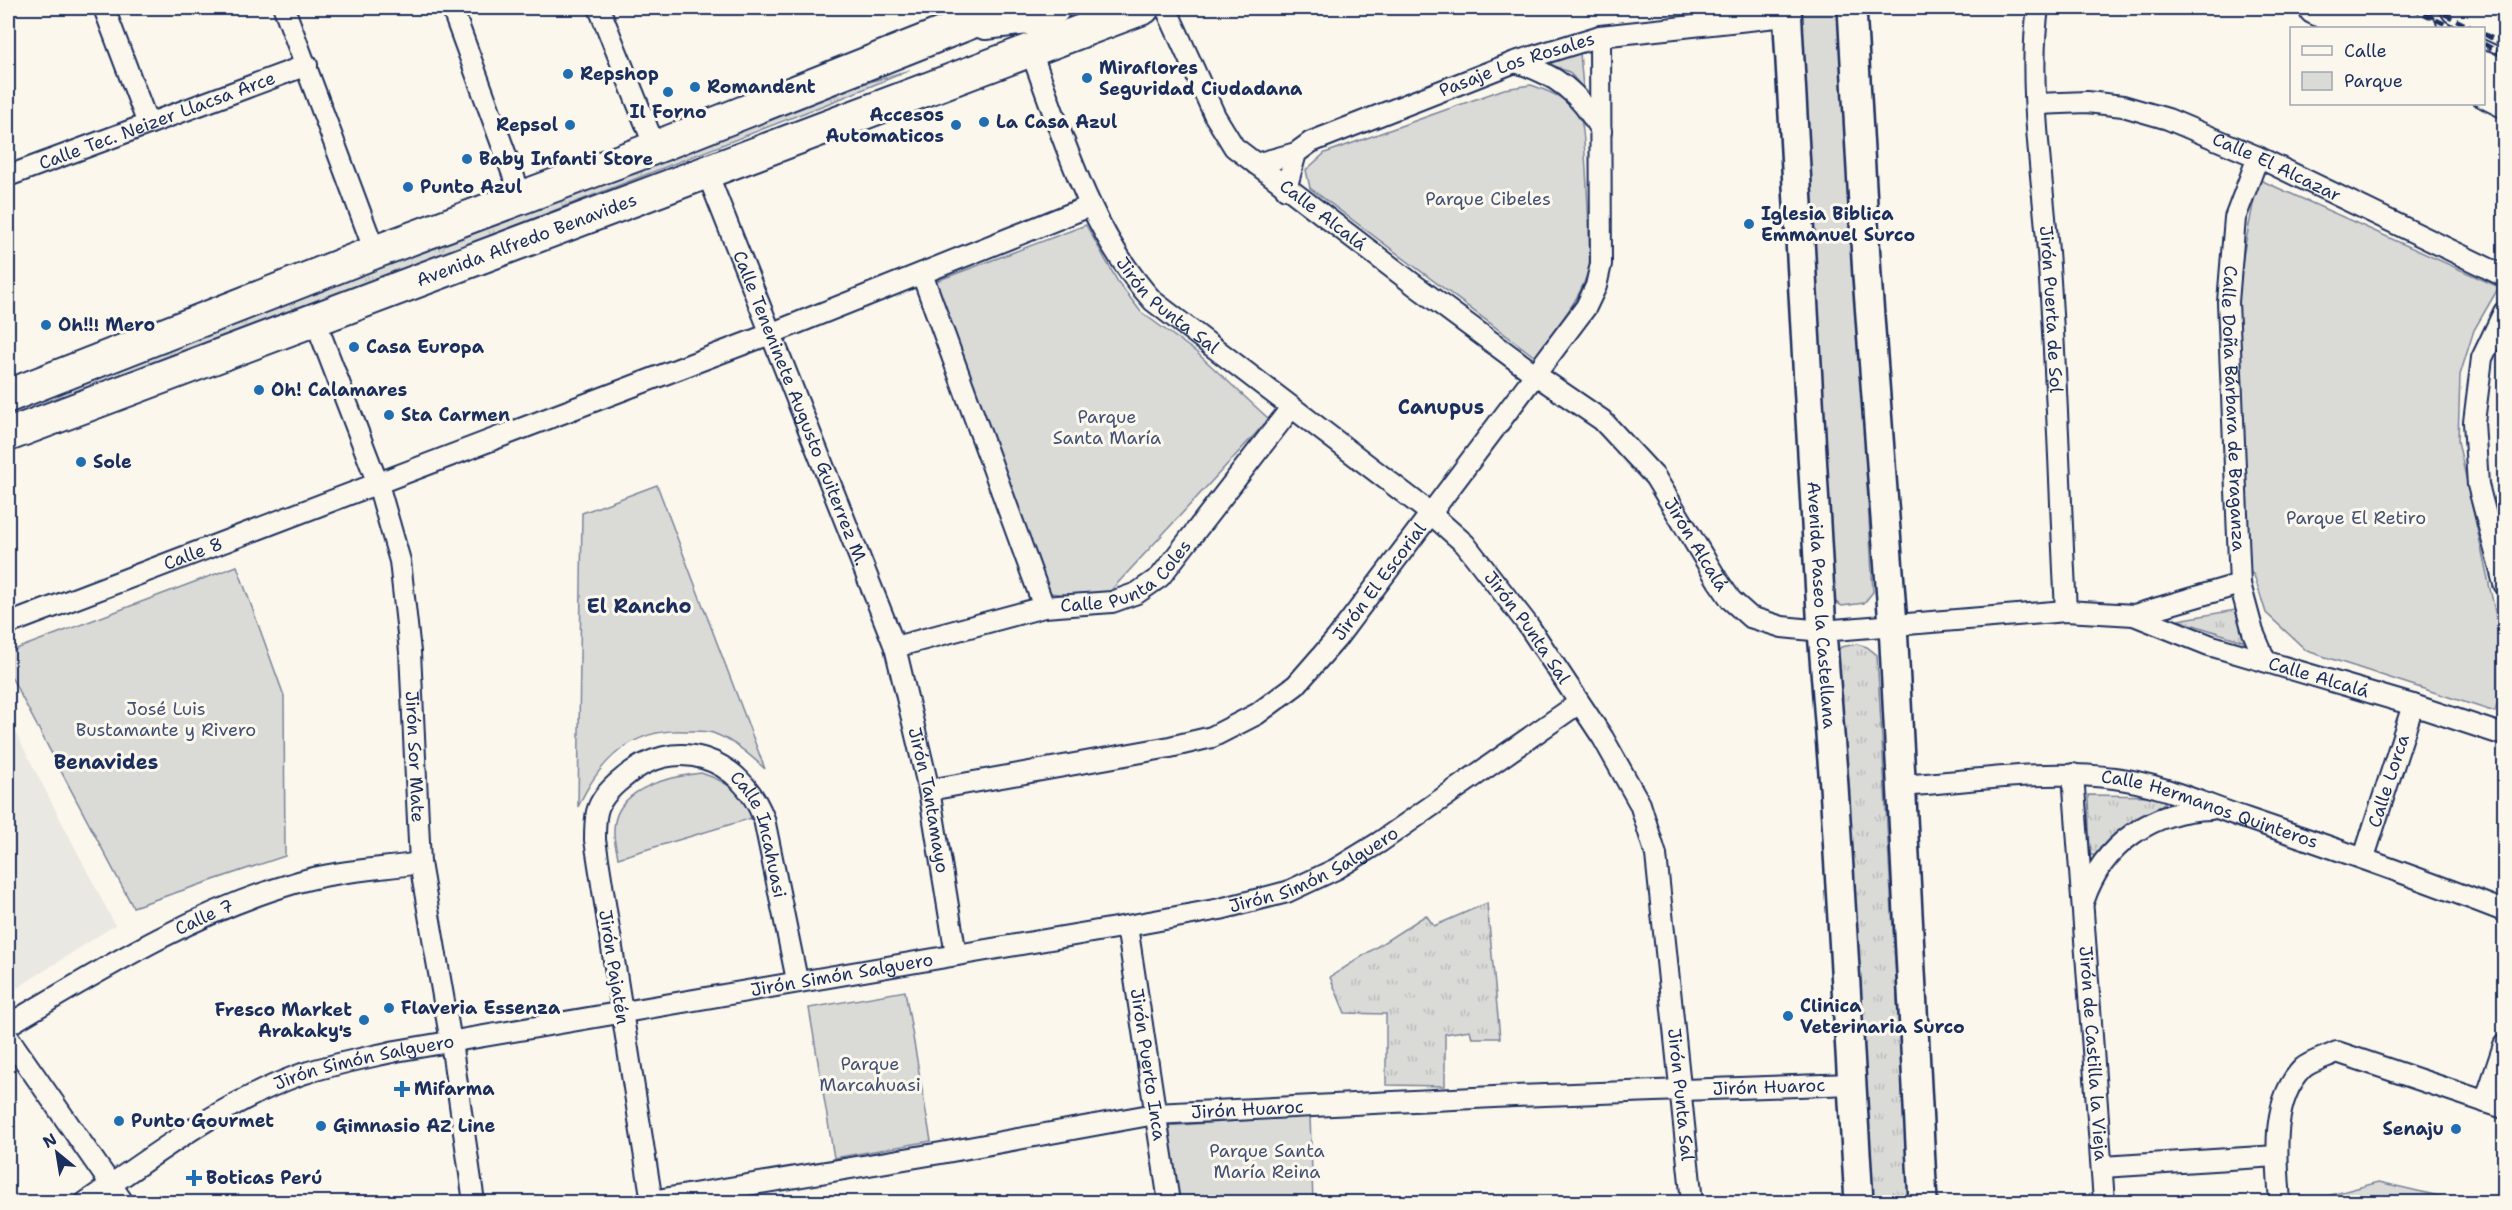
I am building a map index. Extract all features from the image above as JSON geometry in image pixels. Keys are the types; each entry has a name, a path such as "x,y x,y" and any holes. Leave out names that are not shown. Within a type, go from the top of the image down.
{"main road":[{"path":"8,396 375,252 522,199 1007,8"},
{"path":"962,27 1028,18 1054,8"},
{"name":"Avenida Alfredo Benavides","path":"1037,47 1084,13 1099,8"},
{"name":"Avenida Alfredo Benavides","path":"8,435 706,170 1143,8"},
{"path":"1852,8 1867,276 1893,626 1923,1203"},
{"path":"2315,8 2356,27"},
{"path":"2350,8 2391,27"},
{"path":"2379,8 2418,27"},
{"path":"2457,8 2502,23"},
{"name":"Avenida Paseo la Castellana","path":"1787,12 1822,632 1834,786 1859,1203"},
{"path":"2485,67 2505,77"},
{"path":"2485,92 2505,101"}],"street":[{"path":"104,8 148,124"},
{"path":"284,8 375,252"},
{"path":"452,8 522,199"},
{"path":"599,8 655,147"},
{"name":"Calle Alcalá","path":"1166,8 1215,116 1234,147 1286,189 1536,375"},
{"name":"Jirón Puerta de Sol","path":"2038,8 2035,28 2037,104 2049,267 2066,611"},
{"name":"Pasaje Los Rosales","path":"1256,164 1296,153 1311,142 1515,62 1600,36 1787,12"},
{"name":"Jirón El Escorial","path":"928,790 1170,747 1212,737 1257,714 1296,685 1337,638 1429,512 1536,375 1586,307 1596,286 1601,264 1600,36"},
{"name":"Jirón Punta Sal","path":"1037,47 1090,206 1111,247 1133,279 1153,301 1429,512 1465,544 1497,582 1528,625 1579,703 1640,804 1656,855 1669,959 1679,1089 1692,1203"},
{"path":"1515,62 1538,69 1565,84 1582,100 1602,132"},
{"name":"Calle Tec. Neizer Llacsa Arce","path":"8,176 307,65"},
{"name":"Calle El Alcazar","path":"2037,104 2087,102 2123,106 2168,119 2258,158 2505,276"},
{"path":"1286,189 1296,153"},
{"name":"Calle Doña Bárbara de Braganza","path":"2258,158 2235,219 2229,290 2240,584 2253,632 2265,660"},
{"name":"Calle Teneninete Augusto Guiterrez M.","path":"706,170 895,647"},
{"name":"Calle 8","path":"8,624 770,334 1090,206"},
{"path":"922,274 1044,607"},
{"path":"2505,312 2482,358 2474,422 2478,484 2505,584"},
{"name":"Jirón Sor Mate","path":"315,320 378,484 400,561 410,652 413,757 420,863 451,1042 474,1203"},
{"name":"Jirón Alcalá","path":"1536,375 1602,420 1629,447 1655,477 1731,600 1750,617 1782,627 1822,632 1893,626"},
{"name":"Calle Punta Coles","path":"895,647 1044,607 1112,602 1137,593 1160,577 1291,408"},
{"name":"Calle Alcalá","path":"2134,615 2240,584"},
{"name":"Calle Alcalá","path":"1893,626 2066,611 2134,615 2209,645 2414,705 2505,735"},
{"name":"Jirón Tantamayo","path":"895,647 928,790 956,955"},
{"name":"Jirón Simón Salguero","path":"86,1203 209,1120 269,1088 340,1063 797,980 1127,926 1220,909 1287,892 1336,869 1380,842 1579,703"},
{"name":"Calle Lorca","path":"2364,857 2414,705"},
{"name":"Calle Incahuasi","path":"656,760 679,756 703,758 724,766 739,777 757,801 764,819 797,980"},
{"name":"Jirón Pajatén","path":"651,1202 595,840 597,811 610,789 631,771 656,760"},
{"name":"Calle Hermanos Quinteros","path":"1901,786 2073,774 2116,778 2165,788 2217,808 2364,857 2505,910"},
{"name":"Jirón de Castilla la Vieja","path":"2073,774 2104,1203"},
{"name":"Jirón de Castilla la Vieja","path":"2082,905 2091,882 2103,862 2126,837 2167,815 2217,808"},
{"name":"Calle 7","path":"8,1025 141,946 218,911 299,882 420,863"},
{"name":"Jirón Puerto Inca","path":"1127,926 1169,1203"},
{"path":"8,1037 123,1203"},
{"path":"2485,1102 2505,1045"},
{"path":"2280,1203 2277,1156 2284,1092 2305,1066 2337,1052 2505,1108"},
{"name":"Jirón Huaroc","path":"651,1202 1155,1114 1679,1089 1852,1084"},
{"path":"2102,1167 2277,1156"}],"shaded area":[{"path":"8,718 115,925 8,994"}],"green space":[{"path":"1795,8 1841,8 1873,592 1864,603 1842,606 1829,598"},
{"path":"1580,53 1583,88 1569,72 1548,64"},
{"path":"910,70 8,424 8,407 839,91"},
{"name":"Parque Cibeles","path":"1531,85 1554,94 1566,102 1577,113 1581,121 1586,167 1589,241 1589,267 1580,291 1574,303 1535,357 1310,188 1306,170 1325,153 1504,89"},
{"name":"Parque El Retiro","path":"2258,179 2499,287 2474,330 2460,375 2458,441 2504,653 2504,679 2495,712 2307,651 2266,613 2254,575 2240,566 2238,282"},
{"name":"Parque Santa María","path":"1086,225 1118,282 1141,312 1196,352 1269,419 1104,598 1049,593 931,283"},
{"path":"657,485 765,769 741,748 707,731 648,735 619,751 607,762 586,790 578,807 582,513"},
{"name":"José Luis Bustamante y Rivero","path":"237,566 284,696 285,856 133,907 8,671 8,652"},
{"path":"2235,610 2246,642 2178,620"},
{"path":"1857,644 1867,647 1877,655 1909,1202 1867,1202 1833,656 1841,647"},
{"path":"701,773 726,784 738,794 752,818 618,858 614,830 623,804 646,787 674,778"},
{"path":"2088,795 2160,796 2165,803 2109,841 2096,857 2090,854"},
{"path":"1487,903 1500,1038 1472,1038 1470,1030 1445,1034 1445,1086 1386,1085 1386,1014 1345,1013 1330,977 1426,915 1434,926"},
{"name":"Parque Marcahuasi","path":"905,991 931,1141 834,1158 809,1008"},
{"name":"Parque Santa María Reina","path":"1310,1116 1313,1202 1176,1202 1164,1126"},
{"path":"2379,1182 2465,1202 2305,1202"}],"railway":[{"path":"2412,8 2451,27"},
{"path":"2432,8 2470,27"},
{"path":"2485,35 2504,45"},
{"path":"2485,45 2504,55"}],"place":[{"name":"Repshop","path":"568,74"},
{"name":"Miraflores Seguridad Ciudadana","path":"1087,78"},
{"name":"Romandent","path":"695,87"},
{"name":"Il Forno","path":"668,92"},
{"name":"La Casa Azul","path":"984,122"},
{"name":"Repsol","path":"570,125"},
{"name":"Accesos Automaticos","path":"956,125"},
{"name":"Baby Infanti Store","path":"467,159"},
{"name":"Punto Azul","path":"408,187"},
{"name":"Iglesia Biblica Emmanuel Surco","path":"1749,224"},
{"name":"Oh!!! Mero","path":"46,325"},
{"name":"Casa Europa","path":"354,347"},
{"name":"Oh! Calamares","path":"259,390"},
{"name":"Sta Carmen","path":"389,415"},
{"name":"Sole","path":"81,462"},
{"name":"Flaveria Essenza","path":"389,1008"},
{"name":"Clinica Veterinaria Surco","path":"1788,1016"},
{"name":"Fresco Market Arakaky's","path":"364,1020"},
{"name":"Mifarma","path":"402,1089"},
{"name":"Punto Gourmet","path":"119,1121"},
{"name":"Gimnasio AZ Line","path":"321,1126"},
{"name":"Senaju","path":"2456,1129"},
{"name":"Boticas Perú","path":"194,1178"}],"district":[{"name":"Canupus","path":"1441,407"},
{"name":"El Rancho","path":"639,606"},
{"name":"Benavides","path":"106,762"}]}
